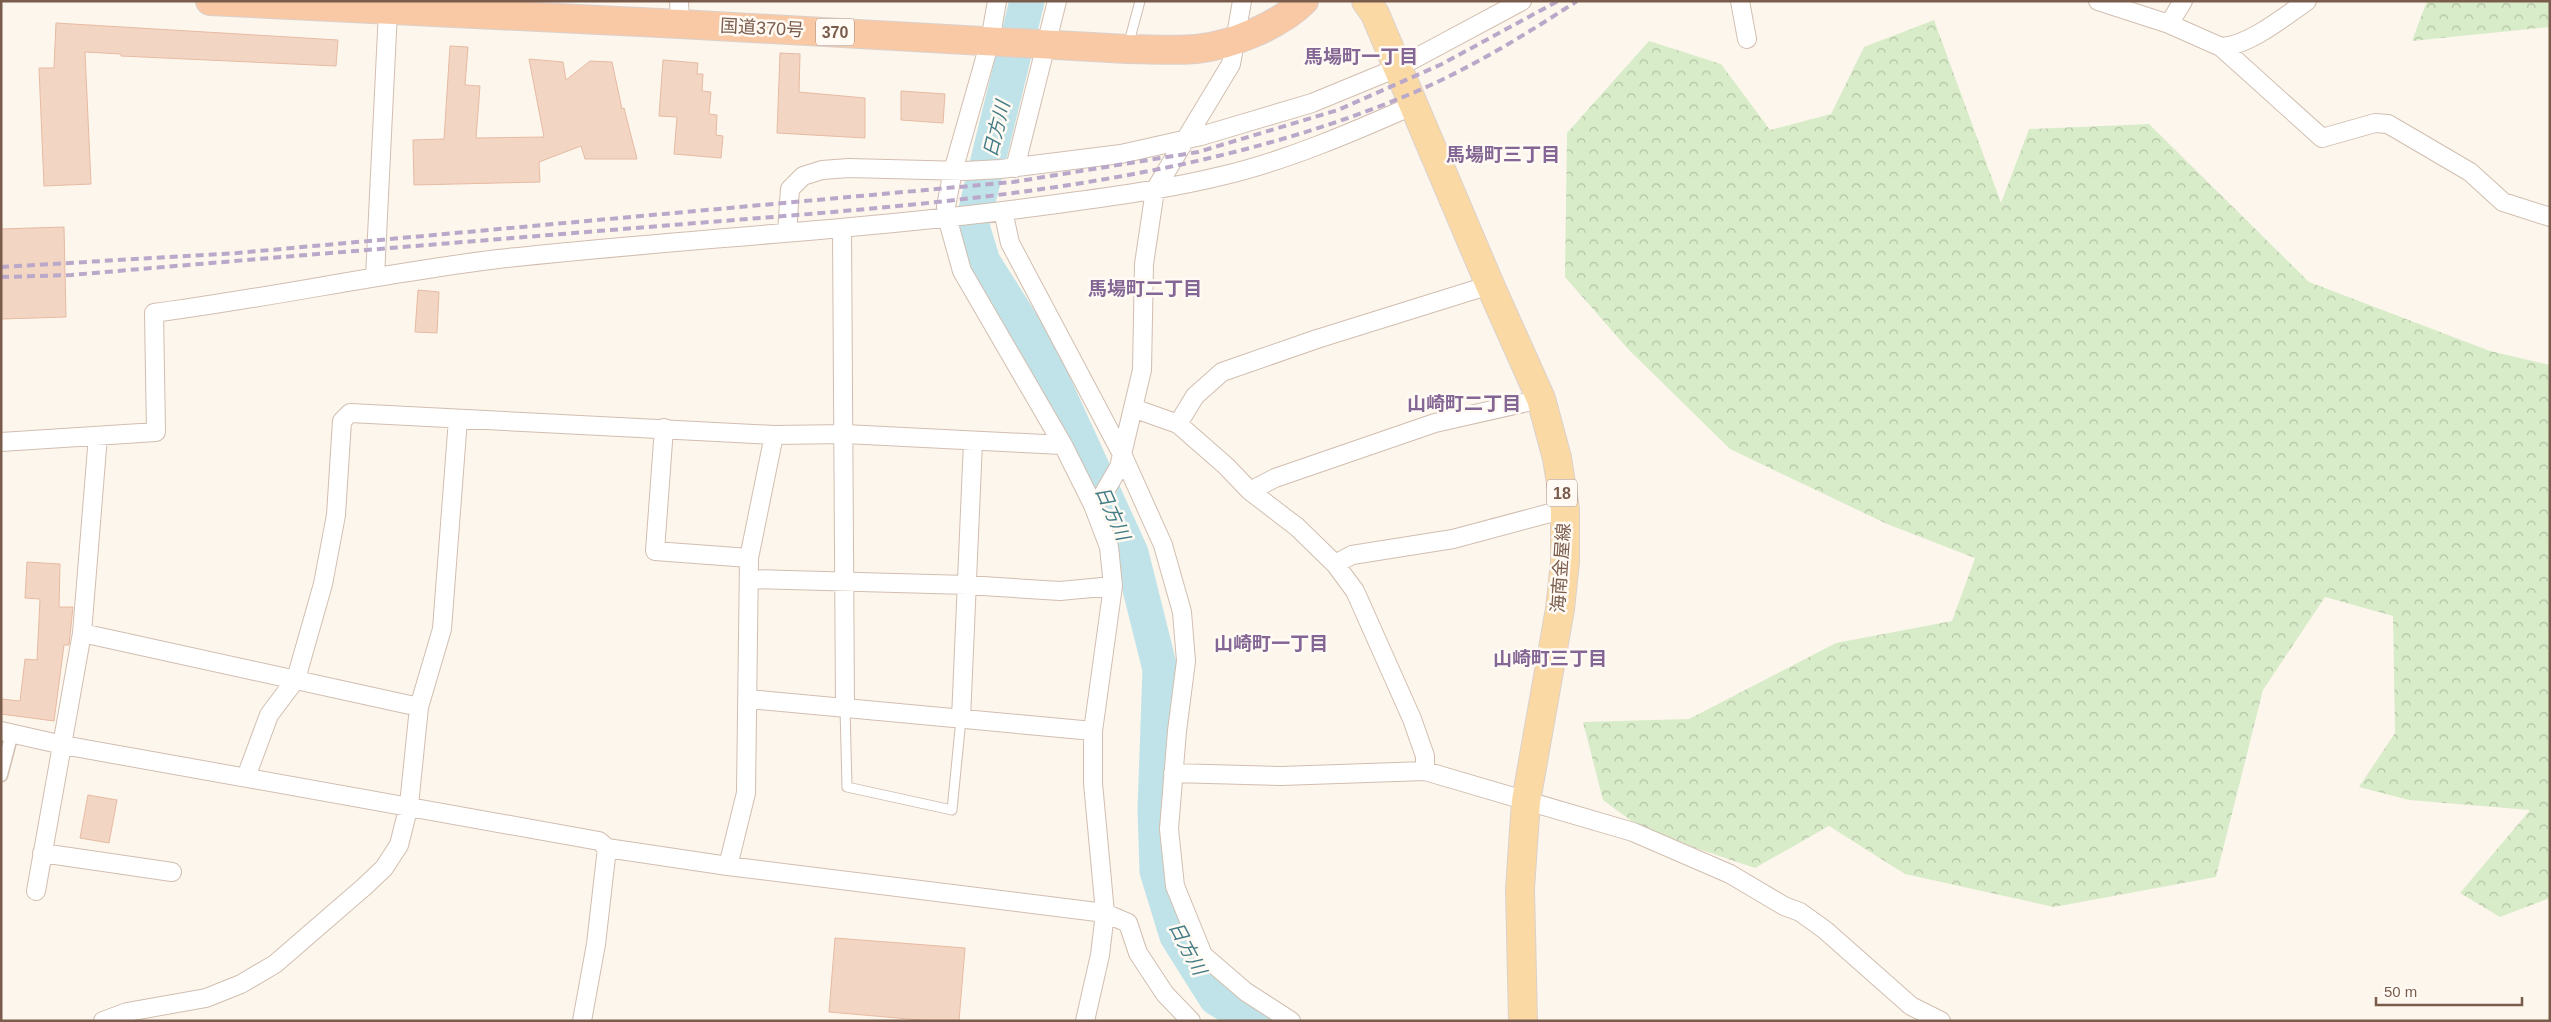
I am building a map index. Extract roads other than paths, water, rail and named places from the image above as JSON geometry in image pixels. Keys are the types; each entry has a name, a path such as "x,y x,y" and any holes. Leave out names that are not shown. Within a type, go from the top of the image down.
{"highway":[{"name":"国道370号","path":"210,1 353,5 388,11 424,7 680,12 995,42 1127,49 1197,49 1236,39 1258,30 1304,1"}],"main road":[{"name":"海南金屋線","path":"1366,1 1375,14 1490,285 1541,399 1557,458 1565,509 1565,562 1560,609 1526,801 1520,889 1522,1021"}],"street":[{"path":"998,1 995,42 959,171 946,206 953,217 962,271 1097,502 1109,547 1113,586 1093,731 1093,783 1105,913 1100,955 1085,1021"},
{"path":"1008,168 1039,44 1057,1"},
{"path":"1097,502 1121,461 1142,370 1144,264 1156,190 1231,64 1242,1"},
{"path":"787,232 790,189 803,176 822,170 849,168 959,171 1008,168 1121,154 1186,140 1312,103 1397,68 1522,1"},
{"path":"1740,1 1747,38"},
{"path":"2098,1 2169,24 2221,46 2322,138 2375,124 2388,124 2470,172 2503,202 2550,217"},
{"path":"2169,24 2182,1"},
{"path":"2221,46 2231,46 2274,25 2307,1"},
{"path":"375,277 388,11"},
{"path":"1,442 156,432 154,314 236,303 375,277 497,260 953,217 1156,190 1224,176 1258,165 1341,137 1414,105"},
{"path":"1000,212 1010,243 1163,545 1182,612 1186,661 1169,829 1175,886 1203,955 1246,992 1291,1021"},
{"path":"842,228 845,434 843,582 846,708"},
{"path":"1178,424 1195,396 1222,372 1318,339 1490,285"},
{"path":"1250,491 1275,478 1435,423 1541,399"},
{"path":"1133,408 1178,424 1226,466 1250,491 1297,527 1335,564 1355,591 1382,650 1425,756 1425,771"},
{"path":"246,777 269,715 296,679 324,584 336,515 342,420 350,413 774,435 845,434 1063,445"},
{"path":"103,1021 127,1012 206,998 241,984 275,964 345,905 384,868 399,845 409,805 419,706 442,629 458,419"},
{"path":"664,428 655,552 749,558"},
{"path":"728,866 746,793 749,558 774,435"},
{"path":"36,891 82,633 98,436"},
{"path":"961,719 974,442"},
{"path":"1335,564 1352,555 1453,539 1565,509"},
{"path":"749,580 967,585 1060,591 1113,586"},
{"path":"82,633 419,706"},
{"path":"748,699 1093,731"},
{"path":"1,774 7,732 63,745 409,805 599,841 607,848 728,866 1105,913 1128,923 1138,952 1166,994 1191,1021"},
{"path":"1174,774 1280,776 1425,771 1633,832 1730,874 1784,906 1800,912 1825,930 1911,1006 1941,1021"},
{"path":"582,1021 596,944 607,848"},
{"path":"42,853 172,872"}],"lane":[{"path":"1127,49 1140,1"},
{"path":"846,708 847,787 952,810 961,719"}],"waterway":[{"name":"日方川","path":"1027,1 972,226 983,262 1038,349 1131,553 1160,669 1155,810 1157,871 1177,936 1216,998 1254,1021"}],"railway":[{"path":"1,267 237,253 1013,182 1198,152 1338,110 1442,64 1558,1"},
{"path":"1,277 71,275 853,210 950,201 1144,172 1239,151 1332,124 1422,89 1462,70 1501,48 1577,1"}],"district":[{"name":"馬場町一丁目","path":"1361,56"},
{"name":"馬場町三丁目","path":"1503,154"},
{"name":"馬場町二丁目","path":"1145,288"},
{"name":"山崎町二丁目","path":"1464,403"},
{"name":"山崎町一丁目","path":"1271,643"},
{"name":"山崎町三丁目","path":"1550,658"}]}
